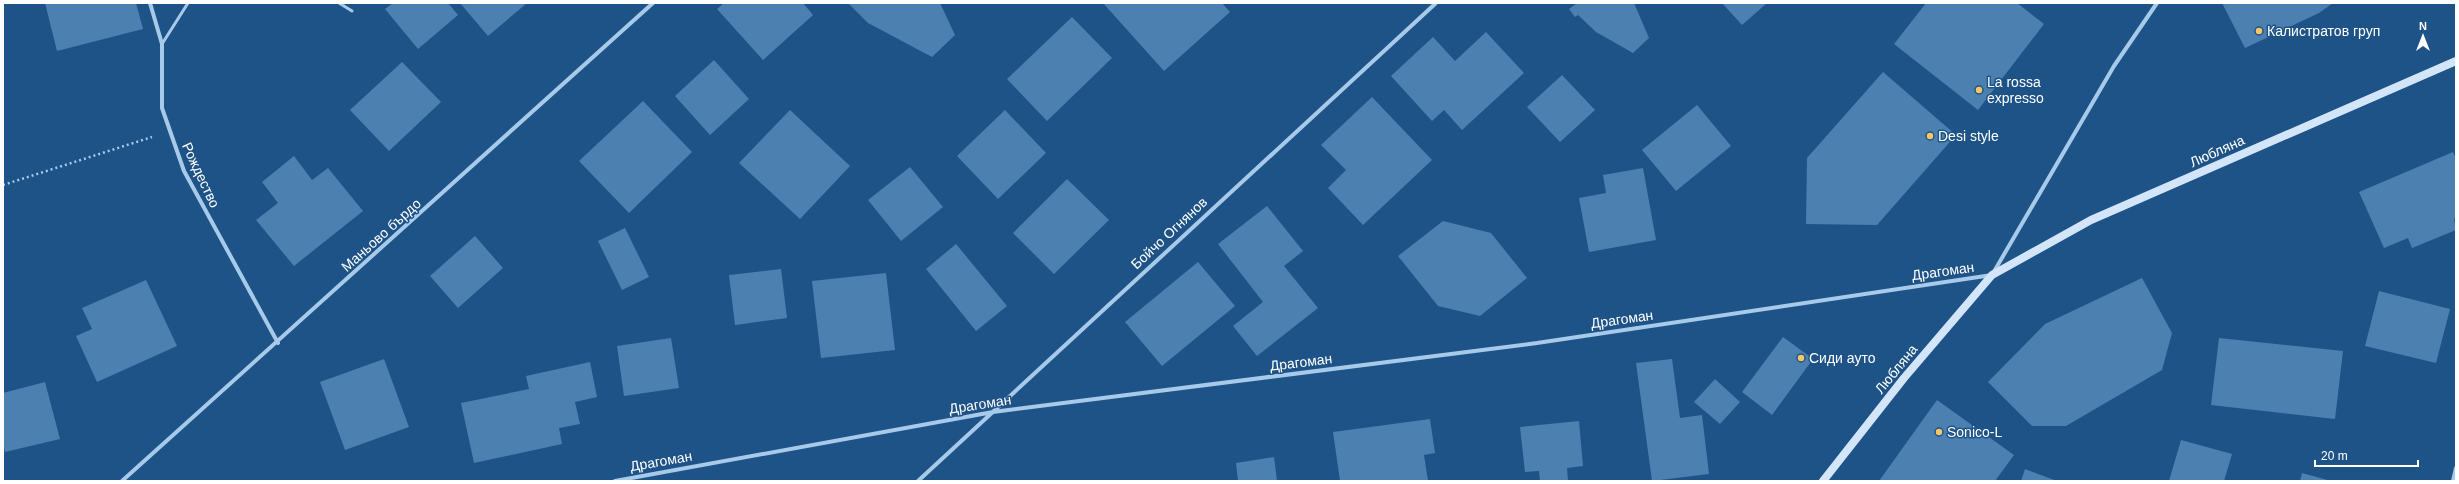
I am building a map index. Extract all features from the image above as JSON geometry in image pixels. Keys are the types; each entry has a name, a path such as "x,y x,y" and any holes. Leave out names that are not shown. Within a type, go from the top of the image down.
{"street":[{"name":"Рождество","path":"150,3 162,44 162,108 184,171 278,343"},
{"name":"Маньово бърдо","path":"122,481 278,343 653,3"},
{"name":"Бойчо Огнянов","path":"918,481 1436,3"},
{"name":"Любляна","path":"1823,481 1904,378 1992,275 2114,66 2157,3"},
{"name":"Любляна","path":"1992,275 2091,220 2456,61"},
{"name":"Драгоман","path":"615,481 993,412 1537,343 1992,275"},
{"path":"2453,481 2456,468"}],"lane":[{"path":"162,44 188,3"},
{"path":"339,3 352,11"}],"path":[{"path":"3,186 170,131"}],"building":[{"path":"45,3 136,3 143,29 57,51"},
{"path":"393,3 448,3 458,15 418,49 385,9"},
{"path":"460,3 527,3 488,36"},
{"path":"724,3 803,3 813,15 763,60 717,9"},
{"path":"848,3 940,3 955,35 932,57 868,23"},
{"path":"1103,3 1222,3 1230,12 1164,71"},
{"path":"1577,3 1634,3 1649,38 1633,53 1596,32 1578,15 1575,17 1569,9"},
{"path":"1722,3 1767,3 1742,25"},
{"path":"1926,3 2017,3 2044,24 1978,110 1894,44"},
{"name":"Калистратов груп","path":"2222,3 2333,3 2319,13 2245,48"},
{"path":"1072,17 1112,58 1047,121 1007,79"},
{"path":"1486,32 1524,73 1462,130 1444,110 1432,121 1391,76 1433,37 1455,61"},
{"path":"714,60 749,99 710,135 675,96"},
{"path":"402,62 441,102 389,151 350,110"},
{"path":"1883,72 1956,135 1877,225 1806,224 1807,158"},
{"path":"1562,75 1595,110 1560,142 1527,107"},
{"path":"1372,97 1432,160 1363,225 1328,188 1346,170 1321,145"},
{"path":"643,101 692,152 629,213 579,161"},
{"path":"1697,105 1731,146 1676,191 1642,150"},
{"path":"790,110 850,166 800,219 739,163"},
{"path":"1005,110 1046,153 998,199 957,156"},
{"path":"2453,152 2456,159 2456,218 2454,219 2456,230 2412,248 2408,238 2384,248 2359,192"},
{"path":"294,156 312,180 328,168 363,211 294,266 256,220 278,203 262,182"},
{"path":"910,167 943,207 901,241 868,200"},
{"path":"1643,168 1656,240 1589,252 1579,198 1606,193 1603,175"},
{"path":"1067,179 1109,220 1054,274 1013,233"},
{"path":"1267,206 1303,251 1284,266 1318,308 1257,356 1233,326 1263,302 1218,244"},
{"path":"1443,221 1491,233 1527,278 1480,316 1438,306 1398,256"},
{"path":"625,228 649,277 622,290 598,241"},
{"path":"475,236 503,268 458,308 430,276"},
{"path":"956,244 1007,306 976,331 926,269"},
{"path":"1198,262 1235,306 1162,366 1125,322"},
{"path":"781,269 787,318 735,325 729,275"},
{"path":"886,273 895,350 821,358 812,281"},
{"path":"2142,278 2172,333 2162,370 2066,426 2032,426 1988,382 2045,324"},
{"path":"146,280 177,346 97,382 76,336 92,329 82,308"},
{"path":"2379,291 2450,309 2436,363 2365,346"},
{"path":"1783,337 1813,359 1772,415 1742,392"},
{"path":"671,338 679,388 624,396 617,346"},
{"path":"2219,338 2343,351 2335,419 2211,405"},
{"path":"384,359 409,427 345,450 320,382"},
{"path":"1672,359 1680,418 1702,415 1709,474 1652,481 1636,363"},
{"path":"590,362 597,397 575,402 580,424 559,428 562,444 474,463 461,403 529,389 526,376"},
{"path":"1715,379 1740,402 1720,424 1694,402"},
{"path":"45,382 60,439 5,452 3,443 3,393"},
{"path":"1937,400 2014,455 1995,481 1879,481"},
{"path":"1430,419 1435,453 1424,455 1428,481 1340,481 1333,432"},
{"path":"1579,421 1583,466 1567,468 1568,481 1540,481 1539,471 1525,472 1520,427"},
{"path":"2181,440 2232,454 2224,481 2169,481"},
{"path":"1274,457 1277,481 1238,481 1236,463"},
{"path":"2025,469 2057,481 2021,481"},
{"path":"2302,473 2331,481 2300,481"}],"place":[{"name":"Калистратов груп","path":"2259,31"},
{"name":"La rossa expresso","path":"1979,90"},
{"name":"Desi style","path":"1930,136"},
{"name":"Сиди ауто","path":"1801,358"},
{"name":"Sonico-L","path":"1939,432"}]}
